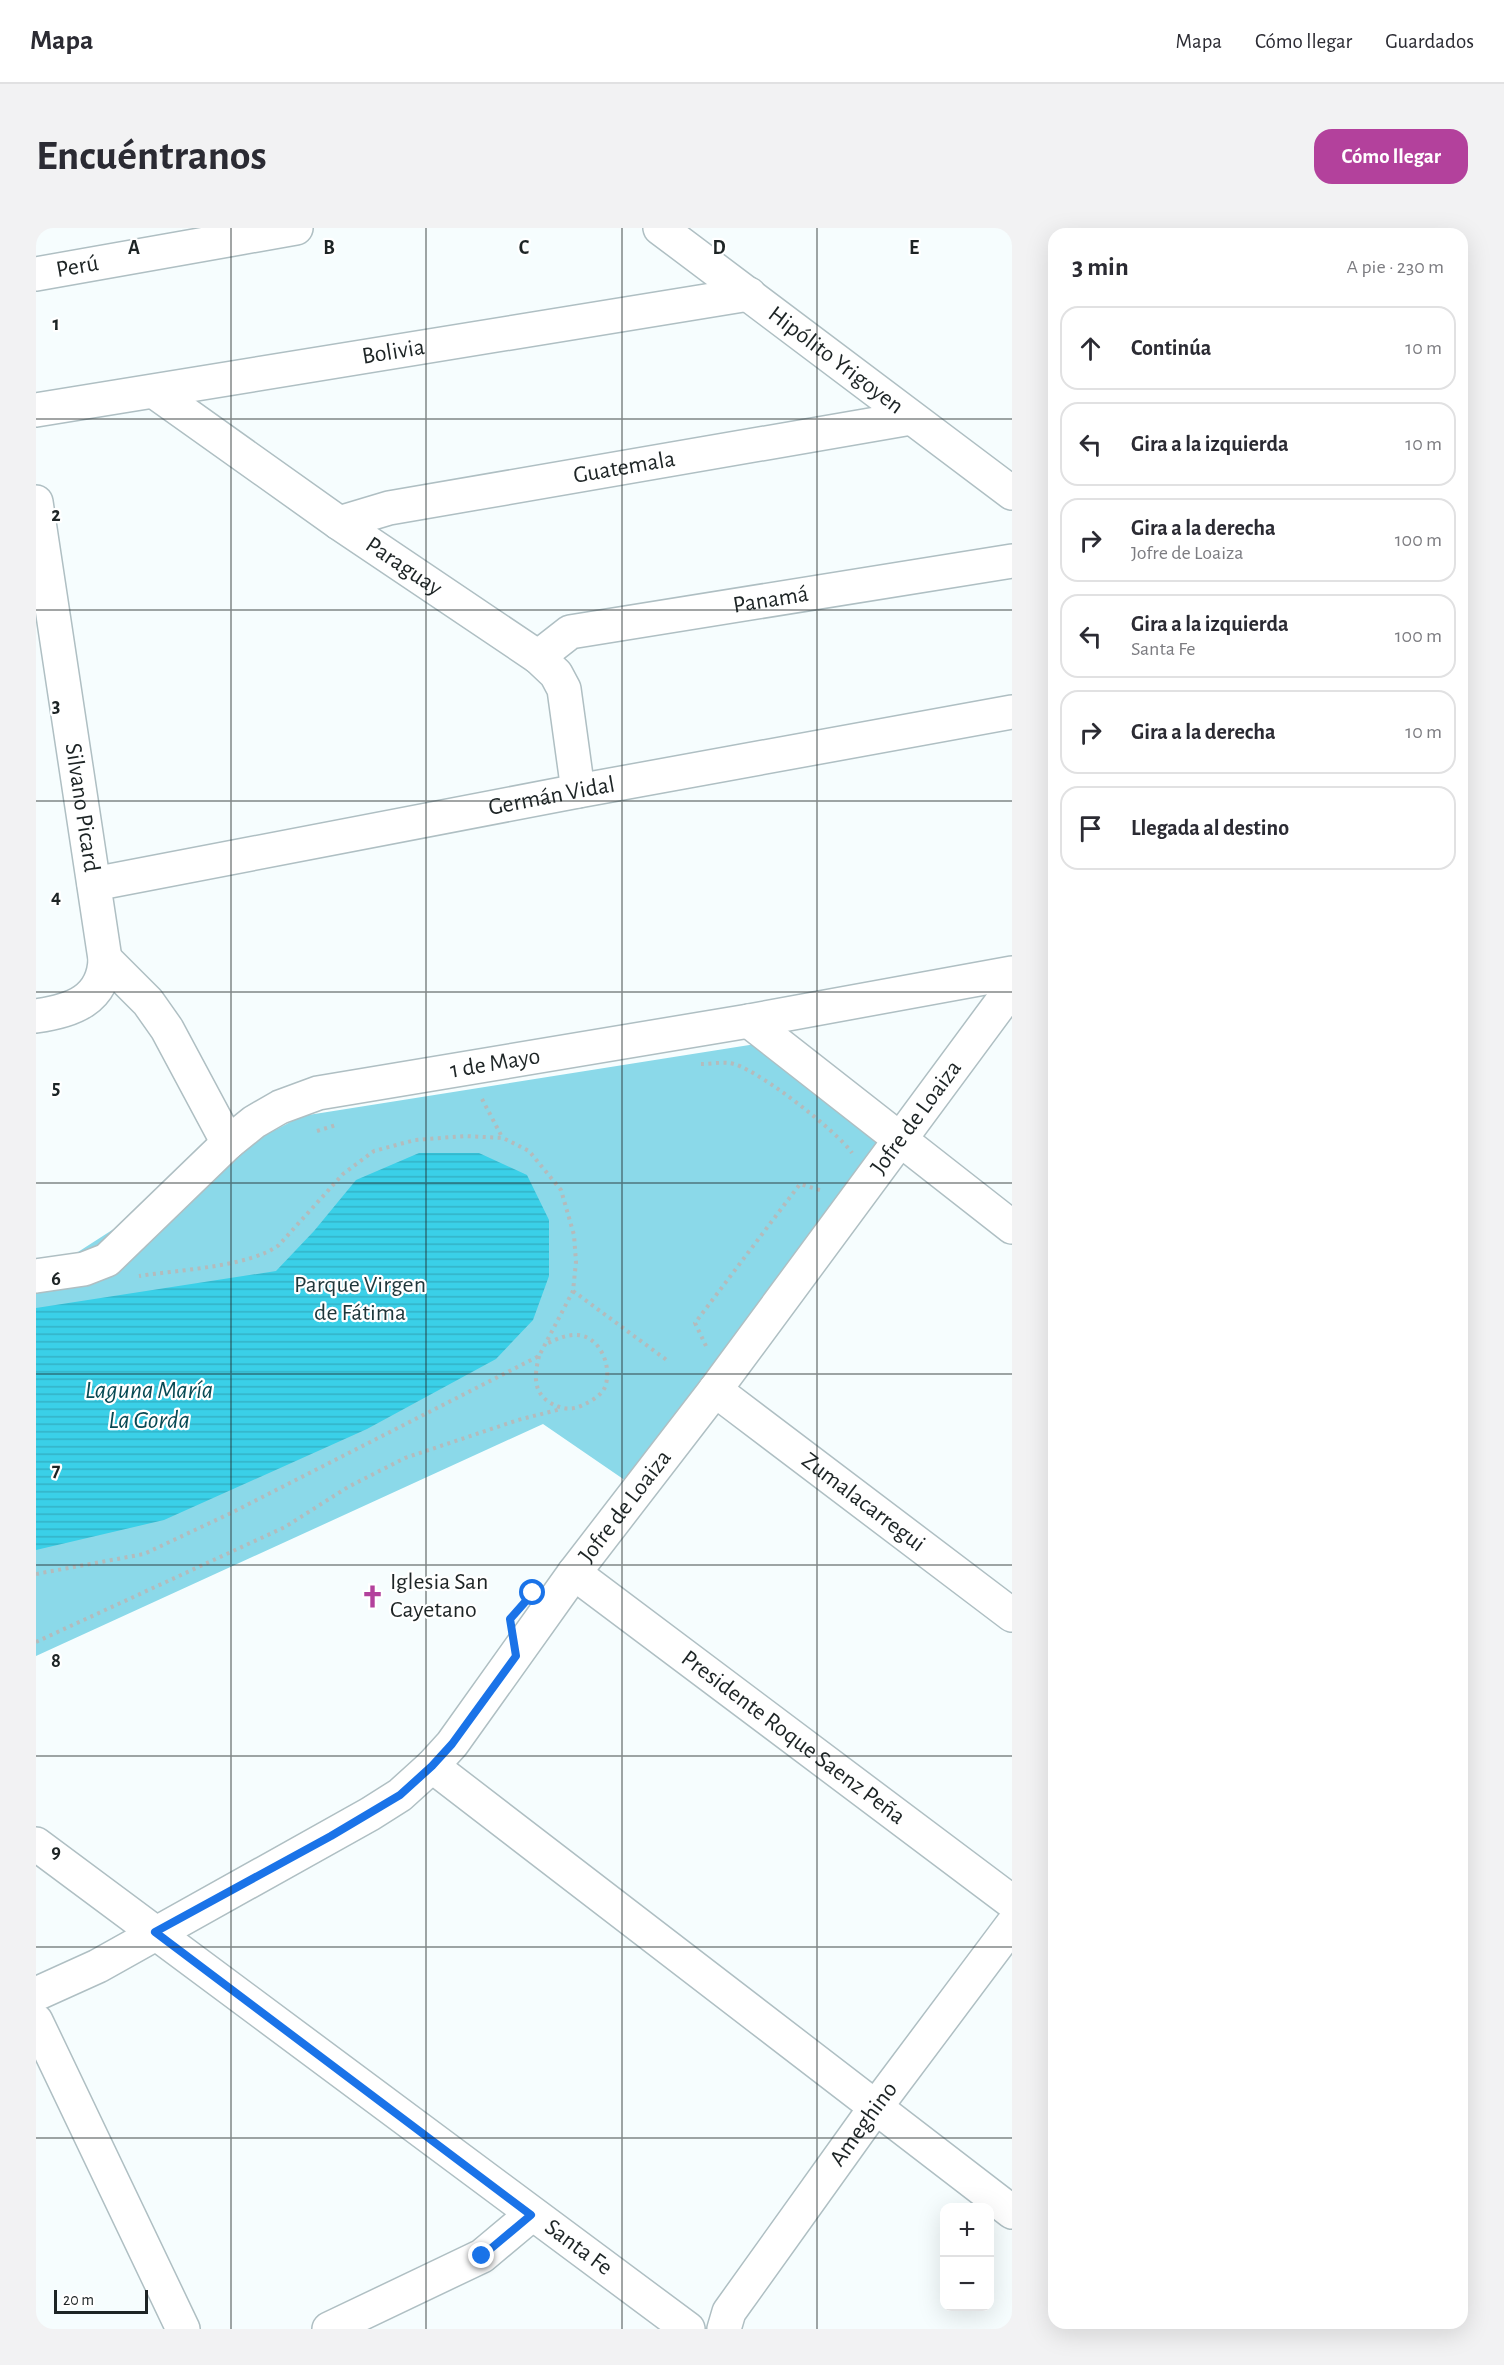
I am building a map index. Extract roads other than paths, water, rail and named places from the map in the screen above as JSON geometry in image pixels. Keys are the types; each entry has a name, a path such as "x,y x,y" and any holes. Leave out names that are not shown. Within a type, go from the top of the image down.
{"street":[{"name":"Perú","path":"36,274 296,228"},
{"name":"Hipólito Yrigoyen","path":"660,228 1012,493"},
{"name":"Bolivia","path":"36,410 750,294"},
{"name":"Paraguay","path":"155,392 339,523 538,657 556,674 564,689 578,791"},
{"name":"Guatemala","path":"339,523 389,508 911,418"},
{"name":"Silvano Picard","path":"36,502 105,960 105,976 97,991 77,1005 44,1015"},
{"name":"Panamá","path":"538,657 570,632 1012,561"},
{"name":"Germán Vidal","path":"94,884 578,791 1012,712"},
{"path":"105,960 148,1002 167,1029 228,1143"},
{"name":"1 de Mayo","path":"36,1275 84,1269 107,1260 228,1143 280,1107 318,1093 1012,973"},
{"name":"Jofre de Loaiza","path":"36,1994 98,1966 155,1932 370,1814 400,1795 432,1766 452,1744 574,1573 715,1390 898,1139 1012,988"},
{"path":"750,1020 1012,1227"},
{"name":"Zumalacarregui","path":"715,1390 1012,1615"},
{"name":"Presidente Roque Saenz Peña","path":"574,1573 1012,1902"},
{"path":"432,1766 1012,2212"},
{"name":"Santa Fe","path":"36,1844 531,2215 688,2329"},
{"name":"Ameghino","path":"724,2329 729,2312 874,2108 1012,1924"},
{"path":"36,2021 183,2329"},
{"path":"350,2325 482,2256 531,2215"}],"water":[{"name":"Laguna María La Gorda","path":"419,1153 479,1153 527,1175 549,1220 549,1276 533,1320 496,1359 367,1429 164,1520 36,1550 36,1308 276,1271 314,1231 356,1180"}],"place":[{"name":"Iglesia San Cayetano","path":"372,1596"}],"park label":[{"name":"Parque Virgen de Fátima","path":"360,1299"}]}
